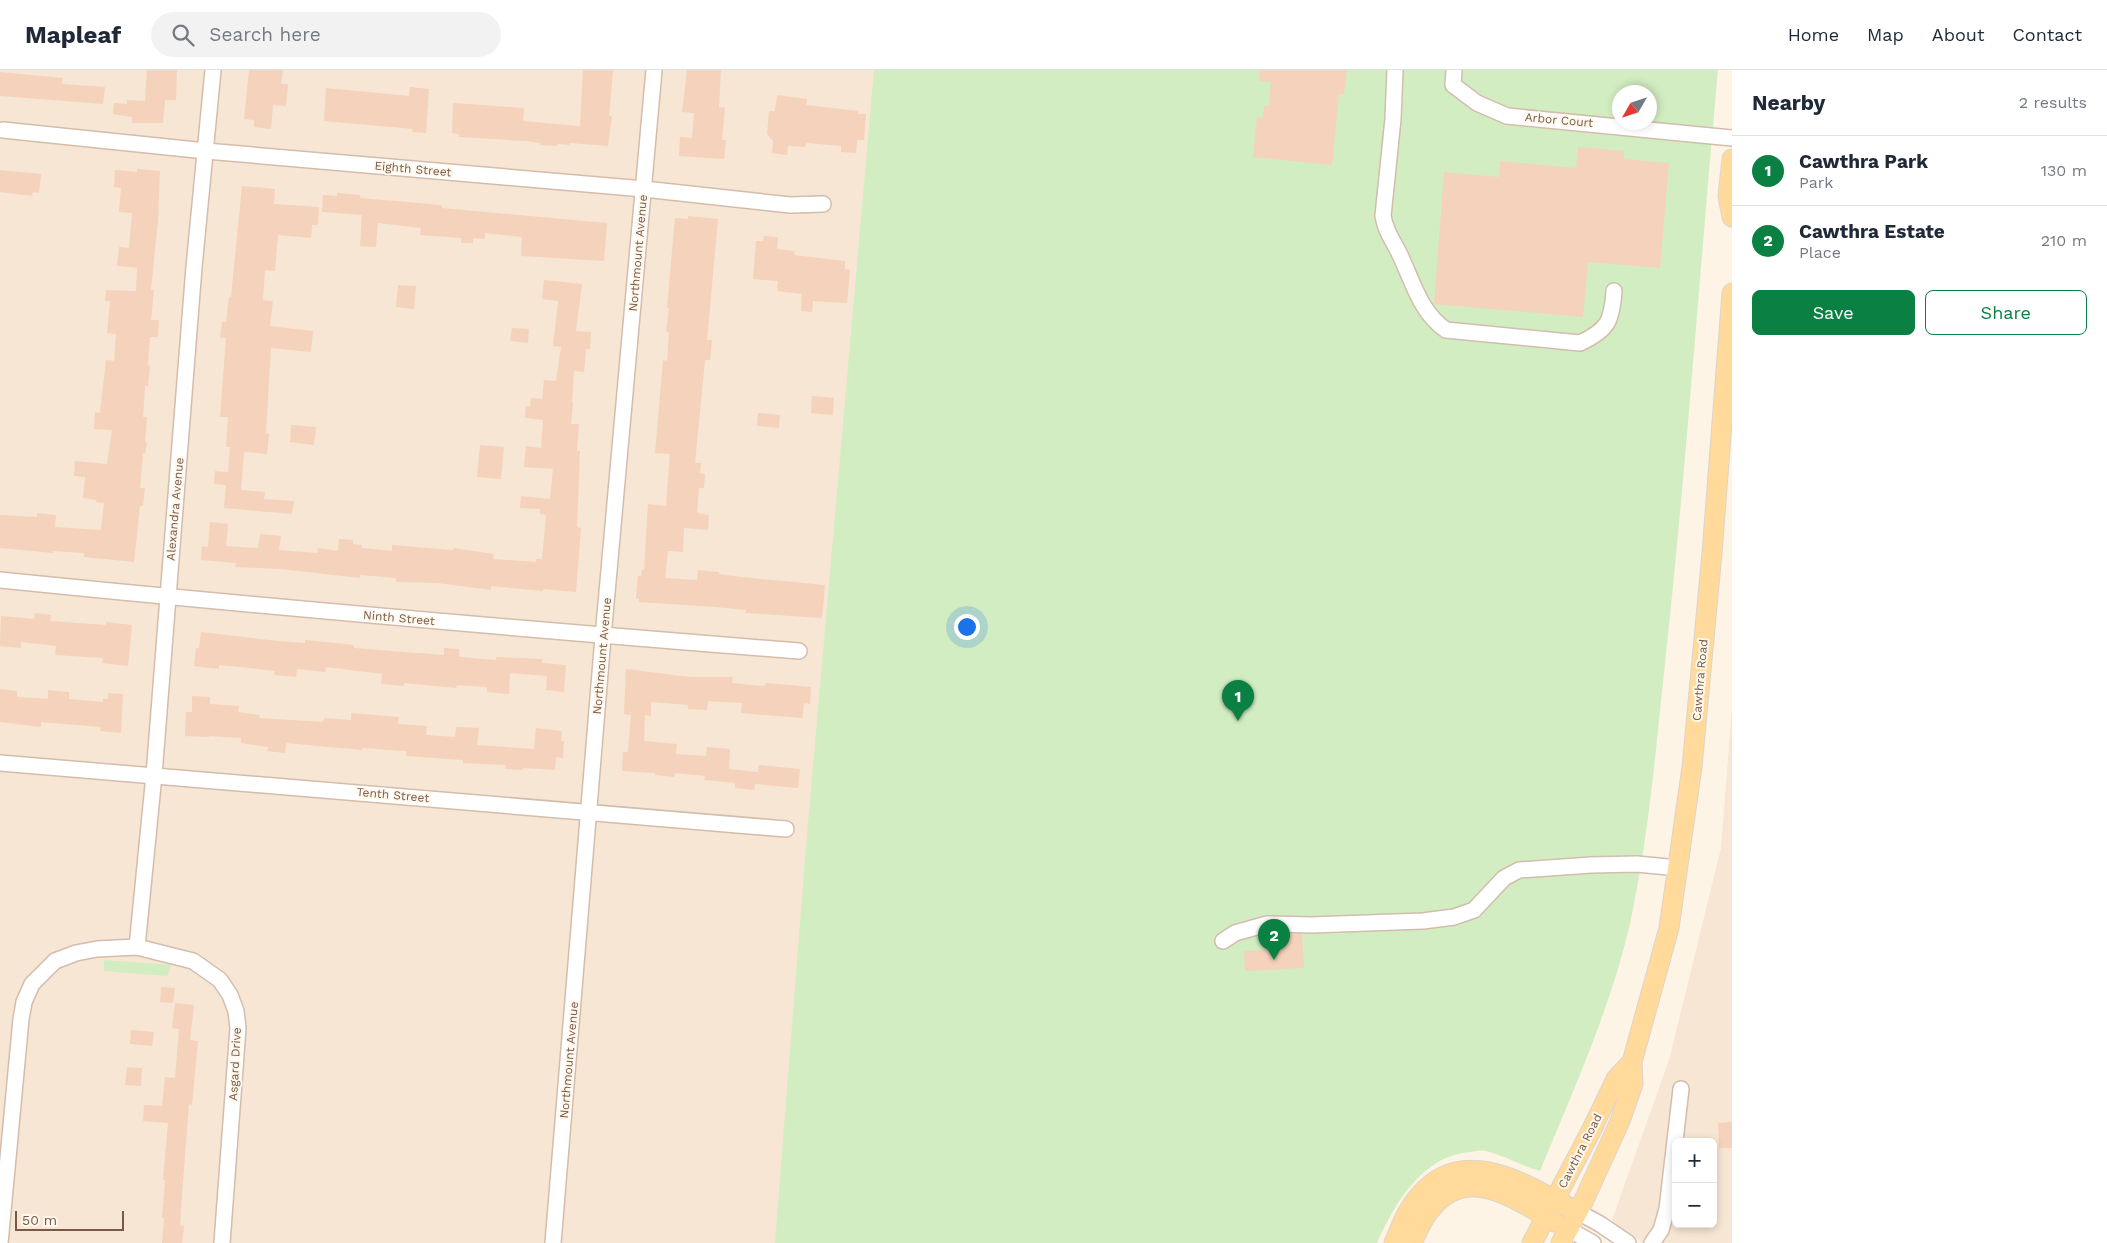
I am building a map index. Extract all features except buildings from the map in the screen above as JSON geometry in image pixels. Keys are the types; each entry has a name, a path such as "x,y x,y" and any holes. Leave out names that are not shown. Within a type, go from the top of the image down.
{"main road":[{"path":"1732,160 1728,196 1732,216"},
{"name":"Cawthra Road","path":"1565,1236 1620,1121 1633,1084 1632,1062 1668,928 1694,747 1732,293"},
{"name":"Cawthra Road","path":"1532,1243 1616,1079 1632,1062"},
{"path":"1394,1243 1417,1197 1432,1183 1456,1172 1473,1169 1491,1171 1533,1188 1578,1212"},
{"path":"1412,1243 1431,1208 1451,1192 1463,1187 1477,1186 1495,1190 1546,1216 1565,1236"}],"street":[{"name":"Alexandra Avenue","path":"137,947 154,775 193,276 213,70"},
{"name":"Northmount Avenue","path":"553,1243 603,637 654,70"},
{"path":"1395,70 1393,119 1383,216 1385,230 1400,253 1421,303 1435,322 1446,330 1580,343 1595,336 1605,328 1612,314 1614,291"},
{"name":"Arbor Court","path":"1453,77 1477,103 1507,116 1732,138"},
{"name":"Eighth Street","path":"4,130 206,151 644,189 790,205 823,204"},
{"name":"Ninth Street","path":"0,580 603,637 799,651"},
{"name":"Tenth Street","path":"0,763 786,829"},
{"path":"1223,941 1235,934 1267,924 1311,925 1423,921 1454,917 1474,910 1504,878 1519,870 1637,864 1678,868"},
{"name":"Asgard Drive","path":"0,1243 21,1019 24,1002 32,984 56,961 76,953 97,949 137,947 192,961 205,968 220,980 230,995 236,1011 238,1047 222,1243"},
{"path":"1652,1243 1661,1230 1668,1209 1681,1089"},
{"path":"1578,1212 1628,1243"},
{"path":"1565,1236 1593,1243"}],"shaded area":[{"path":"0,70 875,70 779,1243 0,1243"},
{"path":"1732,709 1732,1243 1642,1243 1612,1220 1669,1060 1721,848"}],"green space":[{"path":"874,70 1718,70 1674,581 1642,860 1629,928 1601,1021 1540,1171 1484,1151 1454,1155 1439,1162 1413,1184 1402,1197 1377,1243 775,1243 806,846"},
{"path":"104,960 171,965 167,976 104,971"}],"place":[{"name":"Cawthra Park","path":"1238,721"},
{"name":"Cawthra Estate","path":"1274,960"}]}
